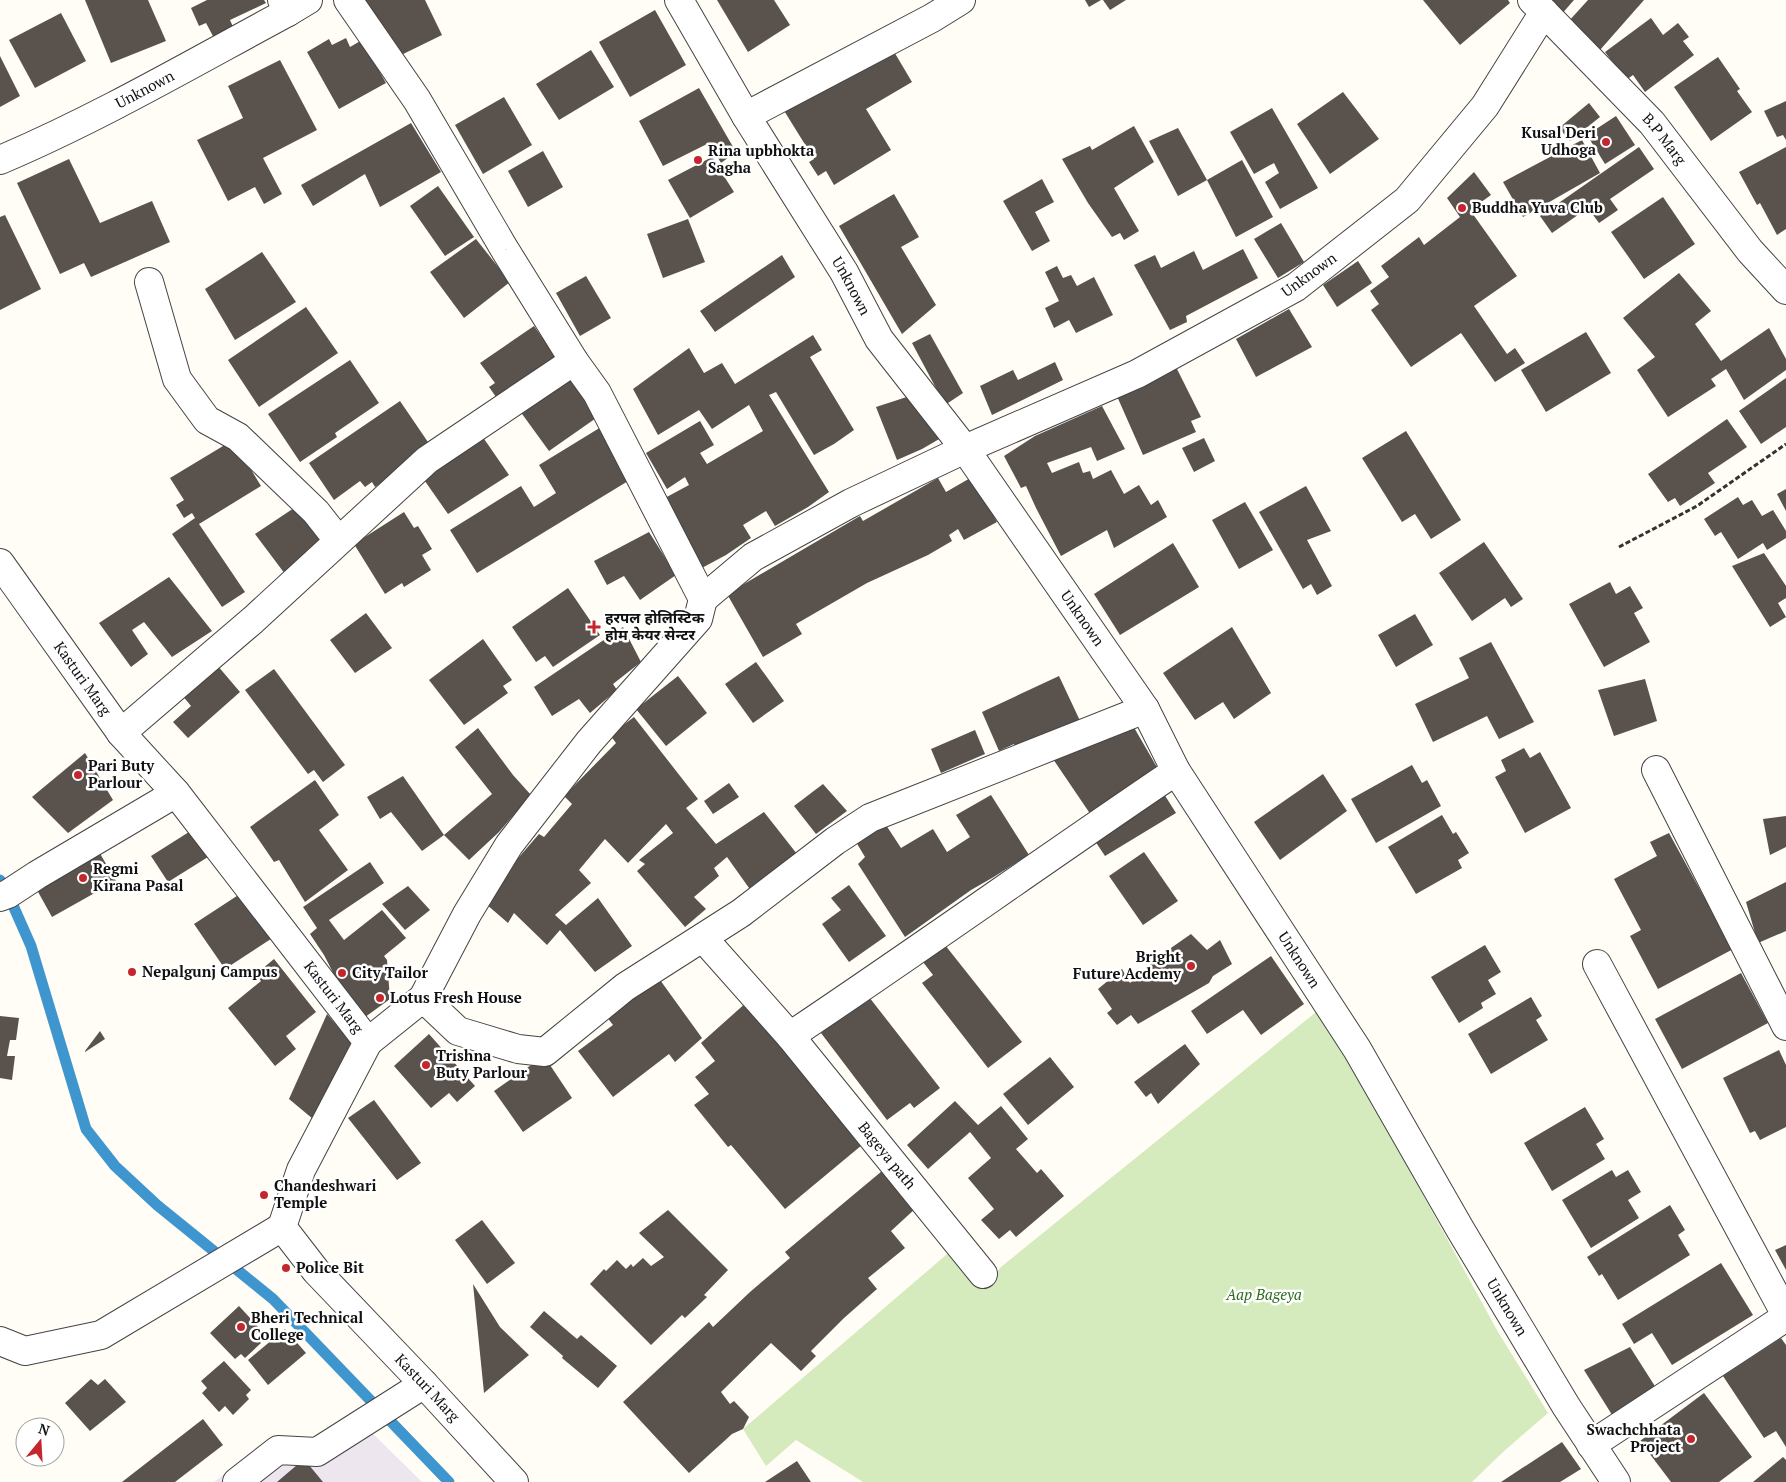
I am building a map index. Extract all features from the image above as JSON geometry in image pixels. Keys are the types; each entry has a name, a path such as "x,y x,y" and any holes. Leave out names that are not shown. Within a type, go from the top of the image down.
{"street":[{"path":"348,0 417,100 505,250 574,361 597,393 703,599 698,619 589,742 509,845 467,914 423,998 368,1042"},
{"name":"Unknown","path":"679,0 746,116 844,272 879,339 965,449 1146,710 1176,772 1357,1049 1460,1229 1591,1445 1616,1482"},
{"path":"746,116 923,23 961,0"},
{"name":"Unknown","path":"0,160 38,144 102,111 293,4"},
{"name":"Unknown","path":"703,599 753,557 851,503 965,449 1137,374 1296,287 1407,200 1485,106 1538,6"},
{"name":"B.P Marg","path":"1538,6 1652,123 1750,251 1786,290"},
{"path":"149,282 177,379 207,420 238,437 316,512 338,540"},
{"path":"121,733 253,620 338,540 428,460 574,361"},
{"name":"Kasturi Marg","path":"0,563 121,733 176,792 368,1042 301,1170 282,1227 316,1271 514,1482"},
{"path":"423,998 458,1031 518,1049 545,1052 625,987 741,913 835,841 870,818 1146,710"},
{"path":"1656,770 1786,1026"},
{"path":"790,1036 924,946 1066,845 1176,772"},
{"path":"0,897 8,894 36,874 176,792"},
{"name":"Bageya path","path":"703,938 790,1036 983,1274"},
{"path":"1591,1445 1786,1316 1597,964"},
{"path":"0,1341 25,1351 101,1335 282,1227"},
{"path":"237,1482 278,1450 317,1452 424,1384"}],"path":[{"path":"1620,547 1697,506 1786,444"}],"shaded area":[{"path":"356,1417 422,1482 214,1482 268,1440 307,1452"}],"green space":[{"name":"Aap Bageya","path":"1321,1008 1498,1332 1548,1413 1472,1482 863,1482 796,1440 766,1466 743,1429 953,1249 987,1283 1001,1267"}],"building":[{"path":"85,0 148,0 166,41 111,63"},
{"path":"207,0 264,0 266,3 230,20 234,29 214,38 206,23 199,26 191,8"},
{"path":"356,0 425,0 442,35 395,58"},
{"path":"717,0 774,0 790,25 748,52"},
{"path":"1085,0 1101,0 1089,7"},
{"path":"1103,0 1126,0 1110,10"},
{"path":"1423,0 1508,0 1510,3 1460,45"},
{"path":"1543,0 1574,0 1560,16"},
{"path":"1588,0 1644,0 1600,50 1568,22"},
{"path":"655,10 686,65 630,97 599,42"},
{"path":"61,13 86,61 35,88 9,40"},
{"path":"1651,18 1663,35 1678,23 1689,37 1683,41 1694,55 1645,92 1633,75 1626,80 1605,52"},
{"path":"346,38 350,47 362,40 386,83 339,109 307,52 329,39 332,45"},
{"path":"890,45 912,82 866,109 891,150 834,185 826,171 818,176 809,162 814,159 783,109"},
{"path":"591,50 614,87 559,120 536,84"},
{"path":"0,56 20,96 0,107"},
{"path":"1718,57 1740,89 1737,91 1752,112 1711,141 1674,87"},
{"path":"280,60 317,130 263,158 282,194 264,204 255,187 228,201 197,140 243,118 228,86"},
{"path":"699,88 736,152 721,163 709,143 663,166 639,121"},
{"path":"1343,92 1379,139 1330,174 1297,124"},
{"path":"504,97 532,145 483,174 455,125"},
{"path":"1786,101 1786,140 1783,135 1777,137 1764,111"},
{"path":"1589,103 1600,117 1570,141 1559,128"},
{"path":"1272,108 1318,188 1280,209 1265,182 1279,173 1274,163 1254,174 1230,132"},
{"path":"1616,116 1635,145 1605,164 1587,135"},
{"path":"411,123 441,172 380,207 365,174 313,206 301,185"},
{"path":"1134,126 1154,162 1114,188 1139,231 1124,240 1120,233 1112,237 1088,203 1062,159 1090,146 1092,150"},
{"path":"1178,128 1207,180 1178,196 1149,141"},
{"path":"1582,140 1600,173 1523,217 1503,182"},
{"path":"1639,147 1654,169 1610,199 1618,210 1599,223 1588,208 1552,233 1540,216"},
{"path":"1786,147 1786,229 1777,235 1760,203 1757,205 1739,172"},
{"path":"543,151 563,187 528,207 508,171"},
{"path":"712,157 734,192 690,218 668,180"},
{"path":"69,159 100,223 152,201 170,242 91,277 84,263 60,274 17,183"},
{"path":"1242,160 1273,217 1236,237 1207,180"},
{"path":"1474,172 1491,195 1470,210 1517,276 1474,306 1507,354 1515,348 1525,363 1495,382 1461,333 1411,367 1371,310 1379,304 1370,291 1389,277 1381,266 1419,237 1424,245 1460,217 1447,198"},
{"path":"1042,179 1054,202 1035,212 1050,241 1032,251 1003,201"},
{"path":"438,186 474,237 445,256 410,206"},
{"path":"894,194 919,237 901,247 936,305 902,334 839,226"},
{"path":"1663,197 1695,244 1644,279 1611,232"},
{"path":"5,215 41,289 0,310 0,217"},
{"path":"688,219 705,262 663,278 647,234"},
{"path":"1281,223 1304,262 1278,278 1254,239"},
{"path":"476,239 510,282 464,318 430,272"},
{"path":"1243,249 1258,278 1186,316 1187,322 1170,330 1134,265 1155,255 1161,268 1194,251 1203,270"},
{"path":"262,252 296,302 235,340 205,289"},
{"path":"782,255 795,277 715,332 700,311"},
{"path":"1358,261 1372,283 1337,307 1323,285"},
{"path":"1057,266 1063,278 1071,275 1077,286 1094,277 1113,315 1076,333 1069,320 1054,328 1045,308 1059,301 1045,272"},
{"path":"1679,273 1711,311 1695,324 1721,361 1769,328 1786,359 1786,370 1744,400 1726,369 1711,379 1716,386 1668,417 1637,370 1655,357 1623,318"},
{"path":"586,276 611,318 580,336 556,293"},
{"path":"306,307 338,353 259,407 228,360"},
{"path":"1289,309 1312,347 1256,377 1236,339"},
{"path":"534,326 560,363 501,404 489,387 495,383 480,363"},
{"path":"1586,332 1611,373 1546,412 1521,370"},
{"path":"930,334 963,393 945,405 912,343"},
{"path":"813,335 822,350 810,357 854,430 814,455 776,392 769,395 829,492 808,507 775,526 766,511 743,525 751,538 726,555 700,569 663,499 689,485 685,477 667,489 646,453 700,421 714,445 700,453 707,464 763,431 749,405 712,429 699,410 658,435 633,389 689,348 704,373 722,363 735,384"},
{"path":"350,360 379,403 335,433 337,437 300,462 268,414"},
{"path":"1055,362 1063,380 992,415 980,386 1013,370 1018,380"},
{"path":"1176,367 1201,417 1191,421 1196,432 1143,455 1116,394"},
{"path":"568,372 599,416 549,451 517,407"},
{"path":"1786,378 1786,427 1761,444 1739,411"},
{"path":"919,393 941,438 897,460 876,407"},
{"path":"400,401 432,448 375,487 372,482 365,487 360,481 334,500 309,463"},
{"path":"1102,406 1125,449 1097,461 1091,447 1047,463 1052,473 1079,462 1083,473 1090,471 1093,479 1111,470 1124,494 1139,485 1151,505 1158,500 1167,517 1114,548 1107,530 1061,556 1026,486 1021,488 1004,456 1035,436"},
{"path":"1727,419 1747,447 1708,473 1715,483 1680,506 1675,498 1668,502 1648,474"},
{"path":"606,424 638,475 477,573 450,530 521,486 534,507 556,493 539,465"},
{"path":"1406,431 1461,520 1431,539 1415,514 1402,522 1362,458"},
{"path":"480,433 509,475 448,514 420,474"},
{"path":"1204,438 1215,461 1194,472 1182,448"},
{"path":"233,440 261,486 199,524 245,592 222,607 172,534 195,518 192,513 184,518 176,505 184,500 170,478"},
{"path":"972,477 997,522 964,540 958,529 949,535 952,541 928,555 867,583 796,624 802,634 763,657 727,594 860,516 863,521 938,478 946,492"},
{"path":"1306,486 1331,531 1307,540 1332,586 1317,595 1311,584 1303,589 1259,512"},
{"path":"1786,489 1786,511 1777,494"},
{"path":"1738,497 1743,505 1752,500 1762,516 1773,510 1786,531 1786,538 1767,550 1763,543 1738,559 1721,532 1715,536 1704,519"},
{"path":"1245,502 1273,550 1239,569 1212,520"},
{"path":"300,504 323,535 288,578 255,534"},
{"path":"404,512 414,528 418,526 432,549 422,555 431,570 404,587 402,583 385,594 354,544"},
{"path":"649,532 676,575 640,600 624,576 607,585 594,561"},
{"path":"1484,542 1523,599 1511,607 1505,598 1472,621 1439,573"},
{"path":"1173,543 1199,587 1120,635 1094,594"},
{"path":"1764,553 1786,586 1786,598 1778,603 1786,617 1770,627 1732,566"},
{"path":"169,577 212,631 172,657 144,622 132,630 148,654 131,667 99,623"},
{"path":"1610,582 1616,594 1630,586 1643,608 1634,613 1650,642 1604,667 1569,604"},
{"path":"568,588 600,635 553,667 545,656 536,662 512,627"},
{"path":"366,613 392,648 355,673 330,640"},
{"path":"1415,614 1433,645 1396,667 1378,635"},
{"path":"623,627 641,662 613,684 617,690 590,713 579,699 552,716 534,687"},
{"path":"1232,627 1271,693 1234,719 1223,702 1195,720 1163,673"},
{"path":"483,639 512,680 503,686 508,693 464,725 429,680"},
{"path":"1491,642 1534,722 1499,739 1487,716 1433,742 1415,704 1469,678 1459,658"},
{"path":"756,662 784,701 753,723 725,684"},
{"path":"217,665 240,692 188,738 173,722 191,706 182,695"},
{"path":"274,669 345,765 323,782 314,770 308,774 245,690"},
{"path":"678,676 707,713 666,746 636,709"},
{"path":"1059,676 1082,725 1018,754 1014,744 999,751 982,712"},
{"path":"1645,679 1657,721 1614,736 1598,690"},
{"path":"634,717 698,799 686,808 716,844 764,812 797,854 754,895 727,857 714,868 719,876 694,897 706,909 685,927 637,871 645,864 639,860 673,833 666,824 628,863 605,839 579,870 591,883 555,915 566,925 598,898 632,946 595,972 560,930 547,945 514,913 508,923 486,904 507,871 539,834 544,837 572,804 564,796 616,743 610,735"},
{"path":"1132,724 1158,769 1091,815 1053,759 1094,736 1098,743"},
{"path":"478,728 513,775 531,795 499,832 469,860 444,835 492,794 455,747"},
{"path":"975,730 985,754 941,773 931,749"},
{"path":"1524,748 1530,758 1540,752 1571,808 1525,833 1495,777 1506,771 1501,760"},
{"name":"Pari Buty Parlour","path":"85,753 113,800 68,833 32,797"},
{"path":"1412,765 1422,783 1427,780 1441,806 1376,843 1351,799"},
{"path":"1323,774 1347,811 1280,860 1254,822"},
{"path":"403,776 444,835 422,851 391,812 380,819 367,797"},
{"path":"315,780 339,815 319,830 348,870 305,902 279,860 274,862 250,827"},
{"path":"729,783 739,797 713,814 704,801"},
{"path":"823,784 847,811 816,834 794,806"},
{"path":"1164,794 1176,813 1105,856 1093,838"},
{"path":"991,795 1029,855 971,890 905,937 858,864 865,857 856,842 884,822 901,848 933,829 947,852 970,837 956,815"},
{"path":"1442,815 1453,834 1456,832 1469,853 1458,860 1462,868 1416,894 1388,847"},
{"path":"1786,816 1786,847 1770,855 1763,819"},
{"path":"200,825 216,852 168,882 151,856"},
{"path":"1669,833 1704,897 1709,894 1737,947 1658,989 1630,936 1641,930 1614,879 1657,856 1650,842"},
{"path":"95,845 116,881 52,917 32,881"},
{"path":"1144,852 1178,901 1143,925 1109,876"},
{"path":"370,862 384,883 329,920 344,940 382,910 406,938 384,956 387,960 390,999 361,1020 346,998 324,955 310,934 317,928 303,907"},
{"path":"1786,882 1786,931 1758,943 1746,902"},
{"path":"849,885 886,936 849,962 822,924 841,910 831,898"},
{"path":"408,886 430,910 405,930 382,904"},
{"path":"246,890 277,935 225,969 194,924"},
{"path":"1191,934 1207,950 1220,940 1232,964 1213,976 1209,983 1138,1024 1131,1015 1117,1025 1107,1013 1112,1009 1098,989 1122,969 1130,983 1158,957"},
{"path":"945,945 1022,1042 988,1068 922,983 933,975 923,962"},
{"path":"1485,945 1501,972 1488,980 1496,994 1481,1003 1483,1008 1459,1023 1431,977"},
{"path":"1271,956 1304,1004 1261,1035 1243,1010 1207,1034 1191,1011"},
{"path":"274,959 316,1012 286,1036 296,1049 275,1066 228,1008 261,981 256,974"},
{"path":"655,973 702,1038 675,1062 669,1054 613,1097 578,1051 613,1025 603,1012"},
{"path":"1741,973 1768,1023 1682,1069 1655,1019"},
{"path":"869,997 940,1088 914,1108 910,1103 887,1120 821,1033"},
{"path":"1531,997 1542,1016 1536,1020 1548,1040 1491,1074 1468,1034"},
{"path":"748,1001 862,1145 785,1209 731,1145 728,1147 694,1105 709,1094 695,1077 715,1061 701,1043"},
{"path":"327,1014 355,1047 319,1124 289,1099"},
{"path":"0,1016 19,1018 16,1040 10,1040 7,1056 15,1056 12,1080 0,1078"},
{"path":"100,1031 105,1039 85,1052 85,1051"},
{"path":"429,1034 475,1086 457,1102 449,1093 431,1108 394,1066"},
{"path":"1185,1044 1200,1064 1158,1104 1151,1093 1146,1097 1134,1082"},
{"path":"1779,1050 1786,1065 1786,1127 1760,1140 1755,1131 1750,1133 1723,1078"},
{"path":"544,1056 572,1098 523,1132 494,1091"},
{"path":"1050,1057 1074,1087 1028,1125 1003,1094"},
{"path":"374,1100 421,1163 397,1180 348,1118"},
{"path":"955,1101 978,1125 1001,1106 1028,1139 1016,1149 1037,1173 1041,1169 1064,1196 1016,1237 1010,1230 999,1239 981,1220 994,1209 968,1178 991,1158 970,1132 928,1169 907,1145"},
{"path":"1585,1107 1604,1139 1596,1144 1605,1159 1552,1191 1524,1143"},
{"path":"1612,1170 1616,1177 1628,1170 1641,1192 1628,1200 1639,1218 1591,1248 1562,1200"},
{"path":"882,1171 916,1208 891,1231 905,1248 868,1278 877,1289 811,1351 816,1356 801,1371 771,1343 721,1392 730,1404 734,1401 749,1417 743,1429 732,1434 689,1473 623,1402 709,1322 713,1327 790,1258 785,1252"},
{"path":"1670,1205 1685,1230 1678,1235 1690,1255 1618,1300 1602,1274 1599,1276 1587,1257"},
{"path":"668,1210 728,1270 704,1295 707,1297 685,1318 682,1315 651,1345 590,1284 604,1269 606,1271 617,1260 626,1269 631,1264 633,1267 643,1258 651,1266 664,1257 639,1233"},
{"path":"482,1220 515,1263 487,1284 455,1240"},
{"path":"1786,1245 1786,1270 1775,1250"},
{"path":"1721,1263 1753,1315 1672,1365 1652,1333 1634,1344 1622,1324"},
{"path":"473,1284 500,1327 529,1355 484,1393"},
{"path":"239,1306 261,1330 254,1336 261,1343 245,1358 241,1354 235,1359 210,1333"},
{"path":"544,1311 577,1339 581,1335 617,1366 598,1388 562,1358 563,1356 530,1327"},
{"path":"285,1329 306,1353 268,1385 248,1360"},
{"path":"1781,1338 1786,1345 1786,1447 1776,1431 1764,1438 1723,1376"},
{"path":"1630,1347 1658,1391 1614,1418 1584,1370"},
{"path":"224,1361 251,1390 246,1395 249,1399 233,1415 225,1406 219,1412 202,1393 207,1388 201,1381"},
{"path":"91,1379 98,1385 105,1379 126,1402 90,1431 65,1403"},
{"path":"1704,1393 1752,1457 1719,1482 1671,1482 1640,1441"},
{"path":"203,1419 223,1445 175,1482 122,1482"},
{"path":"1562,1442 1581,1469 1560,1482 1501,1482"},
{"path":"1783,1457 1786,1460 1786,1482 1753,1482"},
{"path":"304,1459 323,1482 277,1482"},
{"path":"797,1461 811,1482 765,1482"}],"waterway":[{"path":"0,880 31,946 86,1129 115,1166 157,1205 273,1299 449,1482"}],"place":[{"name":"Kusal Deri Udhoga","path":"1606,142"},
{"name":"Rina upbhokta Sagha","path":"698,160"},
{"name":"Buddha Yuva Club","path":"1462,208"},
{"name":"हरपल होलिस्टिक होम केयर सेन्टर","path":"594,627"},
{"name":"Pari Buty Parlour","path":"78,775"},
{"name":"Regmi Kirana Pasal","path":"83,878"},
{"name":"Bright Future Acdemy","path":"1191,966"},
{"name":"Nepalgunj Campus","path":"132,972"},
{"name":"City Tailor","path":"342,973"},
{"name":"Lotus Fresh House","path":"380,998"},
{"name":"Trishna Buty Parlour","path":"426,1065"},
{"name":"Chandeshwari Temple","path":"264,1195"},
{"name":"Police Bit","path":"286,1268"},
{"name":"Bheri Technical College","path":"241,1327"},
{"name":"Swachchhata Project","path":"1691,1439"}]}
